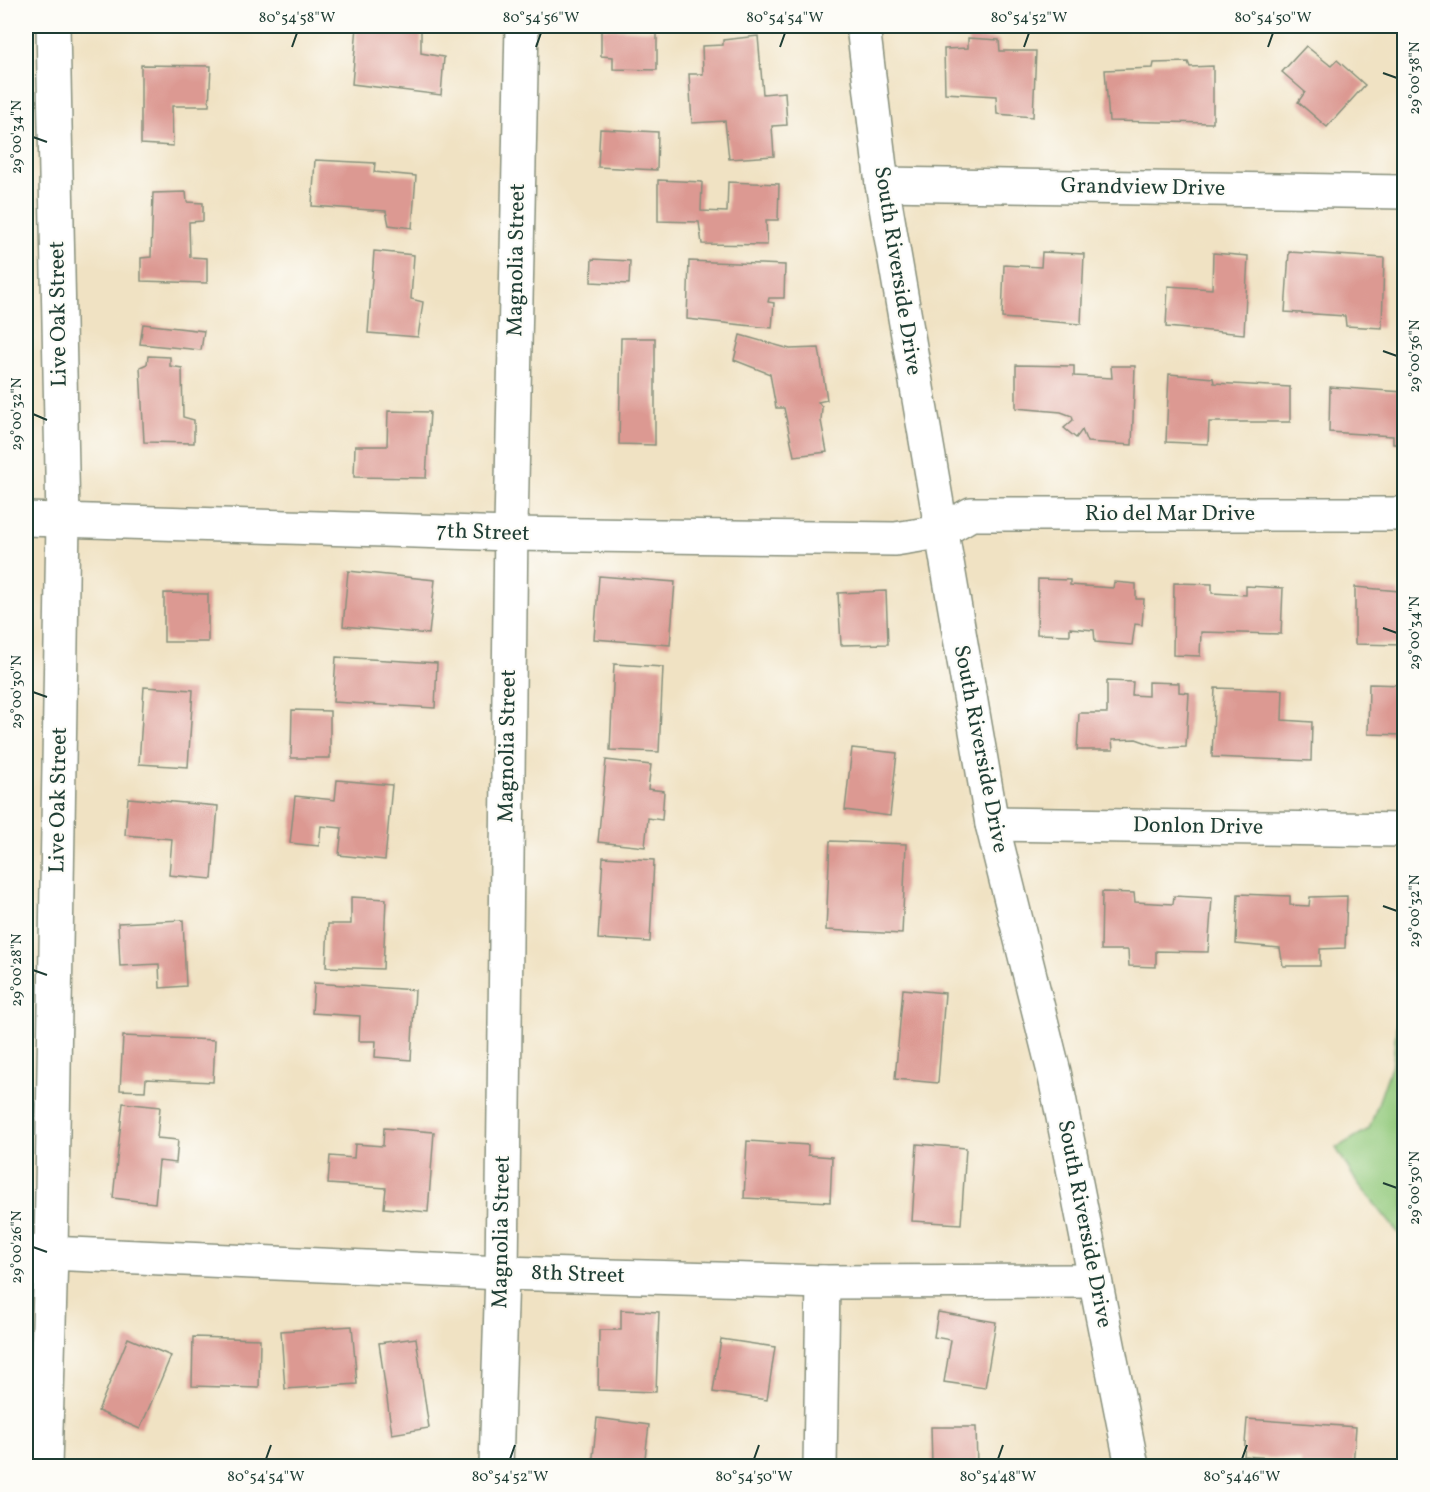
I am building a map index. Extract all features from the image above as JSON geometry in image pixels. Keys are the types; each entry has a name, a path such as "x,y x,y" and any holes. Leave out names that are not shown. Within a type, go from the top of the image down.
{"street":[{"name":"Live Oak Street","path":"45,1467 38,1252 63,520 53,26"},
{"name":"Magnolia Street","path":"496,1467 502,1273 511,534 522,26"},
{"name":"South Riverside Drive","path":"864,26 882,184 992,824 1054,1072 1132,1467"},
{"name":"Grandview Drive","path":"882,184 1404,192"},
{"name":"Rio del Mar Drive","path":"940,532 970,514 1404,514"},
{"name":"7th Street","path":"26,519 511,534 895,539 940,532"},
{"name":"Donlon Drive","path":"992,824 1404,830"},
{"name":"8th Street","path":"38,1252 502,1273 823,1282 1095,1281"},
{"path":"820,1467 823,1282"}],"green space":[{"path":"1404,1010 1404,1240 1356,1181 1336,1148 1369,1129 1393,1061 1398,1012"}],"building":[{"path":"357,26 421,26 421,53 444,57 441,95 352,84"},
{"path":"601,28 657,31 657,70 613,69 613,57 601,56"},
{"path":"758,36 763,94 785,92 787,125 772,126 774,156 729,159 725,121 692,123 689,74 703,74 702,46 723,45 723,40"},
{"path":"968,38 999,40 1000,51 1036,51 1033,117 997,114 996,96 945,93 944,49 968,48"},
{"path":"1306,46 1331,66 1337,60 1365,85 1327,127 1298,102 1305,92 1282,72"},
{"path":"1188,62 1190,67 1213,66 1213,123 1109,121 1105,70 1153,68 1154,63"},
{"path":"141,65 211,66 209,106 172,106 173,146 141,144"},
{"path":"600,129 658,132 657,170 598,167"},
{"path":"315,160 375,163 374,172 416,176 412,228 389,225 386,211 312,206"},
{"path":"658,180 702,182 701,211 727,212 728,182 779,184 778,220 766,220 767,245 702,244 699,222 658,221"},
{"path":"186,192 187,202 203,203 203,221 189,222 190,257 207,258 207,283 141,281 141,258 151,257 153,193"},
{"path":"374,251 414,255 411,299 423,302 418,337 368,333"},
{"path":"1042,252 1084,254 1081,324 1002,318 1004,265 1041,267"},
{"path":"1289,252 1384,258 1382,328 1346,326 1345,316 1285,312"},
{"path":"1213,253 1248,256 1244,334 1166,327 1168,286 1212,289"},
{"path":"592,259 630,261 629,284 591,282"},
{"path":"689,261 785,265 784,298 769,298 768,302 774,303 772,328 687,319"},
{"path":"143,324 204,331 201,350 140,344"},
{"path":"740,335 790,349 819,348 827,400 818,402 822,407 821,421 827,452 794,456 784,408 776,408 770,374 734,360"},
{"path":"621,338 655,338 655,445 619,444"},
{"path":"148,356 170,357 170,366 182,368 183,417 194,420 194,443 144,442 140,367 147,364"},
{"path":"1016,365 1074,366 1074,376 1112,378 1111,366 1135,366 1132,445 1087,442 1082,430 1076,438 1064,428 1073,420 1072,416 1061,412 1016,408"},
{"path":"1169,374 1213,378 1214,383 1290,387 1290,422 1209,422 1208,444 1166,442"},
{"path":"1330,387 1404,392 1404,444 1393,444 1393,436 1329,432"},
{"path":"388,411 430,412 426,478 354,477 355,446 387,446"},
{"path":"348,571 435,580 429,634 343,626"},
{"path":"599,576 675,582 670,645 594,639"},
{"path":"1038,579 1070,580 1070,585 1113,588 1114,582 1136,584 1136,599 1144,599 1142,625 1135,624 1132,645 1095,642 1094,630 1070,628 1070,635 1037,634"},
{"path":"1174,583 1212,584 1212,593 1246,595 1246,586 1283,588 1281,634 1201,632 1200,656 1173,655"},
{"path":"1355,587 1399,591 1399,596 1404,597 1404,645 1355,644"},
{"path":"886,591 888,644 841,645 838,593"},
{"path":"164,593 208,594 208,642 164,642"},
{"path":"336,657 437,663 435,708 333,702"},
{"path":"614,664 663,667 659,752 610,750"},
{"path":"1107,681 1133,682 1132,695 1148,696 1148,682 1179,683 1179,692 1189,693 1186,747 1162,748 1136,739 1112,740 1113,750 1077,750 1079,713 1107,713"},
{"path":"1369,684 1404,685 1404,735 1368,734"},
{"path":"144,687 193,690 188,767 139,764"},
{"path":"1215,688 1283,690 1282,720 1312,722 1311,761 1212,757"},
{"path":"292,710 330,711 330,758 291,758"},
{"path":"852,748 897,753 890,816 845,810"},
{"path":"606,760 651,765 648,789 664,791 662,820 648,818 645,847 598,842"},
{"path":"337,780 392,785 385,860 339,855 342,828 321,826 319,846 290,843 295,796 335,800"},
{"path":"128,798 218,806 212,879 169,875 172,839 125,835"},
{"path":"830,841 906,844 902,934 826,930"},
{"path":"603,857 654,860 650,942 598,939"},
{"path":"1102,892 1134,893 1135,902 1173,904 1174,896 1212,898 1208,952 1156,951 1156,967 1129,966 1128,950 1101,950"},
{"path":"1238,894 1290,896 1290,905 1309,906 1310,897 1347,896 1345,948 1320,949 1320,966 1283,966 1280,948 1236,944"},
{"path":"351,897 386,899 383,969 326,967 328,924 351,924"},
{"path":"183,920 186,986 160,988 159,964 120,966 118,923"},
{"path":"314,983 415,990 411,1060 375,1057 376,1041 359,1041 360,1016 312,1013"},
{"path":"903,989 945,993 938,1083 895,1079"},
{"path":"123,1036 215,1040 213,1082 146,1079 145,1091 120,1090"},
{"path":"123,1103 160,1107 157,1138 178,1140 176,1163 159,1161 155,1203 113,1198"},
{"path":"384,1128 434,1132 428,1212 384,1208 386,1188 328,1184 330,1156 354,1158 355,1144 383,1146"},
{"path":"747,1141 808,1145 808,1155 832,1157 830,1202 744,1198"},
{"path":"917,1144 966,1148 961,1224 912,1221"},
{"path":"621,1310 659,1312 656,1392 598,1390 599,1330 621,1330"},
{"path":"938,1312 996,1322 985,1388 944,1382 951,1340 934,1337"},
{"path":"352,1326 357,1384 285,1389 281,1331"},
{"path":"193,1337 260,1339 259,1388 192,1386"},
{"path":"128,1338 171,1356 140,1429 98,1411"},
{"path":"416,1338 429,1428 392,1434 379,1343"},
{"path":"721,1339 775,1347 767,1400 713,1392"},
{"path":"597,1418 649,1425 644,1466 592,1466"},
{"path":"1247,1419 1356,1427 1353,1466 1301,1466 1301,1460 1244,1456"},
{"path":"931,1427 976,1427 977,1466 932,1466"}]}
